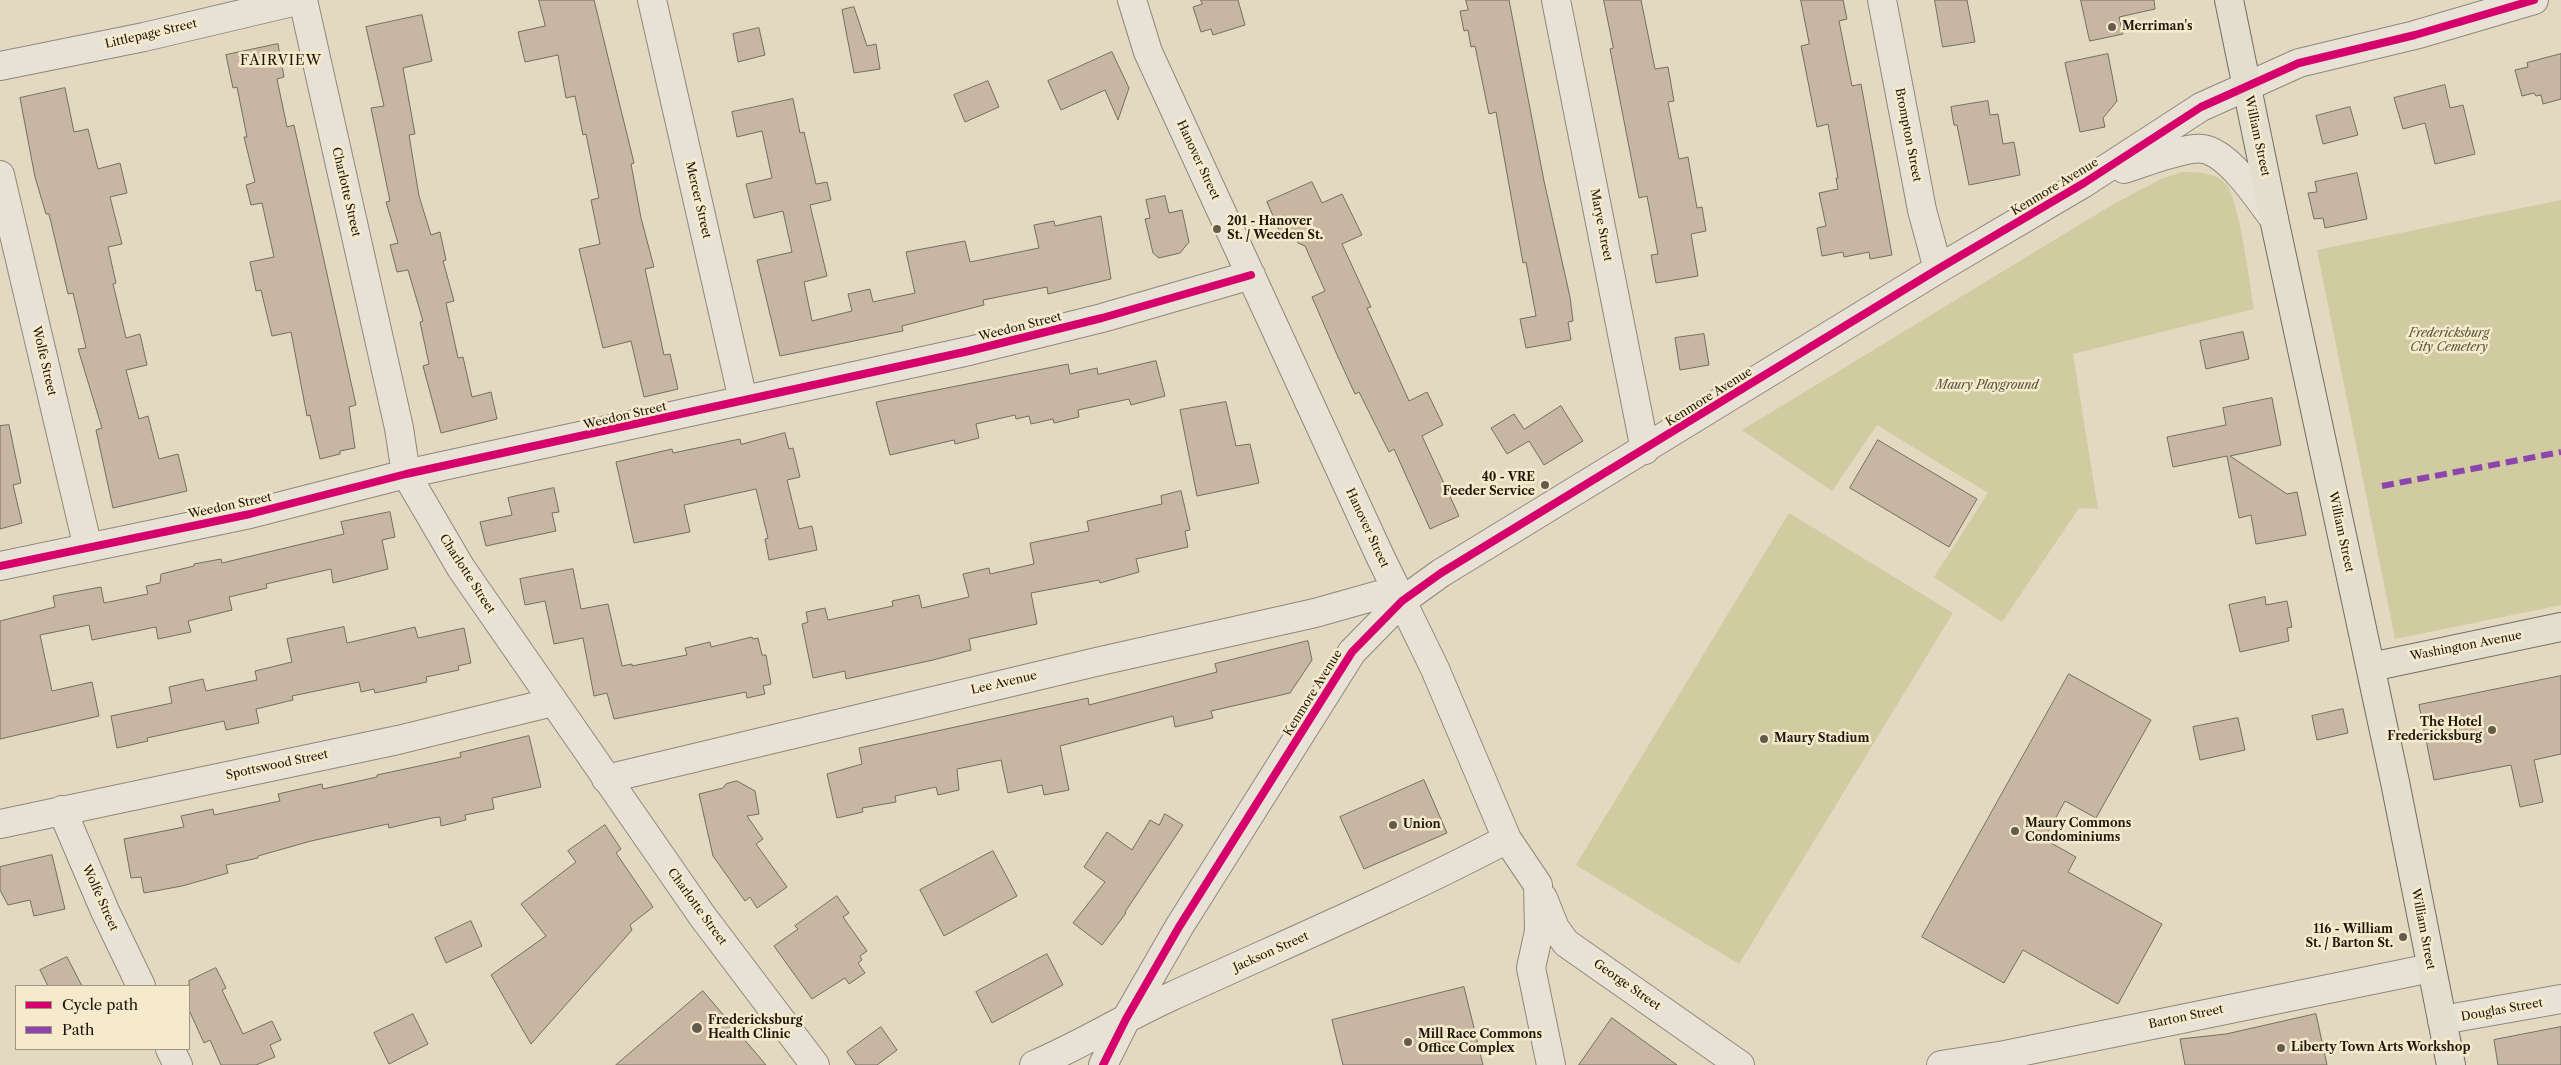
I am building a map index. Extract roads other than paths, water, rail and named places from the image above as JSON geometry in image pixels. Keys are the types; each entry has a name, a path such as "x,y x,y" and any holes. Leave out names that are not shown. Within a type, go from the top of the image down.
{"main road":[{"name":"William Street","path":"2229,0 2452,1065"},
{"name":"Washington Avenue","path":"2370,667 2561,627"}],"street":[{"name":"Littlepage Street","path":"0,66 144,37 302,0"},
{"name":"Charlotte Street","path":"302,0 399,428 406,474 461,568 606,779 703,917 815,1065"},
{"name":"Mercer Street","path":"652,0 743,400"},
{"name":"Hanover Street","path":"1132,0 1148,52 1435,670 1507,839 1538,886"},
{"name":"Marye Street","path":"1556,0 1645,450"},
{"name":"Brompton Street","path":"1882,0 1922,210 1938,268"},
{"name":"Kenmore Avenue","path":"1103,1065 1126,1019 1179,928 1352,652 1402,602 1441,573 1645,450 1938,268 2084,183 2201,107 2246,85 2299,63 2415,35 2534,0"},
{"path":"2084,183 2166,155 2203,148 2228,162 2247,183 2274,219"},
{"name":"Wolfe Street","path":"0,175 88,548"},
{"name":"Weedon Street","path":"0,566 250,514 406,474 969,351 1102,318 1251,275"},
{"name":"Lee Avenue","path":"606,779 1029,677 1315,613 1378,595 1402,602"},
{"name":"Spottswood Street","path":"0,824 398,740 553,702"},
{"name":"Wolfe Street","path":"62,810 105,911 141,985"},
{"name":"Jackson Street","path":"1034,1065 1170,997 1323,929 1507,839"},
{"path":"1538,886 1539,931 1531,968 1551,1065"},
{"name":"George Street","path":"1538,886 1555,928 1566,943 1740,1065"},
{"name":"Barton Street","path":"1941,1065 2007,1060 2431,968"},
{"name":"Douglas Street","path":"2442,1020 2561,999"},
{"path":"170,1050 178,1065"}],"place":[{"name":"Merriman's","path":"2112,27"},
{"name":"201 - Hanover St. / Weeden St.","path":"1217,229"},
{"name":"40 - VRE Feeder Service","path":"1545,485"},
{"name":"The Hotel Fredericksburg","path":"2492,730"},
{"name":"Maury Stadium","path":"1764,739"},
{"name":"Union","path":"1393,825"},
{"name":"Maury Commons Condominiums","path":"2015,831"},
{"name":"116 - William St. / Barton St.","path":"2403,937"},
{"name":"Fredericksburg Health Clinic","path":"697,1028"},
{"name":"Mill Race Commons Office Complex","path":"1408,1042"},
{"name":"Liberty Town Arts Workshop","path":"2281,1048"}],"district":[{"name":"FAIRVIEW","path":"281,61"}],"park label":[{"name":"Fredericksburg City Cemetery","path":"2449,341"},
{"name":"Maury Playground","path":"1987,386"}]}
